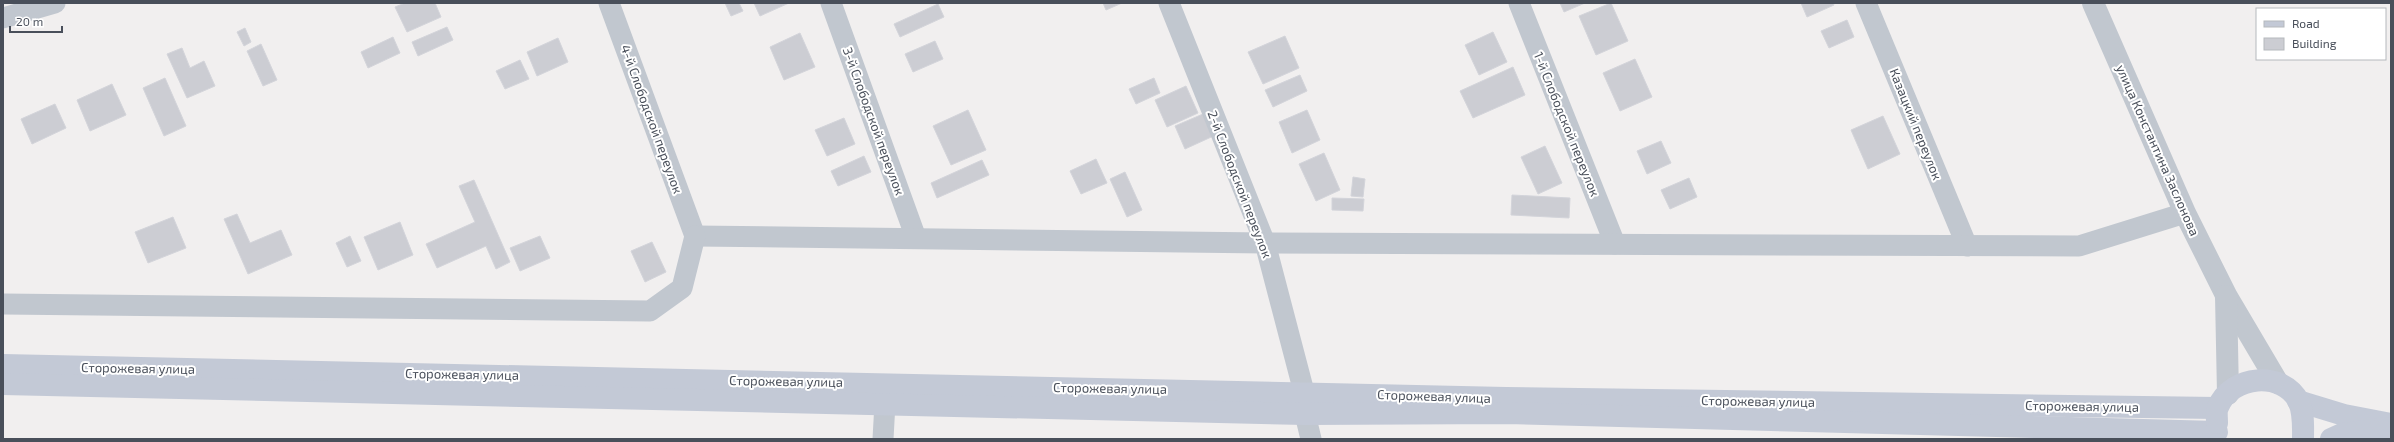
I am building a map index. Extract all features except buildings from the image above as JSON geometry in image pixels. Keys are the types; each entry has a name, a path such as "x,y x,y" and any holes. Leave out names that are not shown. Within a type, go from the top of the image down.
{"main road":[{"name":"Сторожевая улица","path":"3,365 1304,392 1506,398 2223,401"},
{"path":"2219,436 2223,401 2243,383 2257,379 2278,383 2290,391 2298,401 2303,415 2303,439"},
{"name":"Сторожевая улица","path":"3,384 885,403 1305,414 1508,413 2219,436"},
{"path":"2298,401 2344,415 2391,424"},
{"path":"2330,439 2342,434 2391,428"}],"street":[{"path":"3,18 56,3"},
{"name":"4-й Слободской переулок","path":"609,3 695,236"},
{"name":"3-й Слободской переулок","path":"831,3 916,238"},
{"name":"2-й Слободской переулок","path":"1169,3 1265,243 1304,392"},
{"name":"1-й Слободской переулок","path":"1519,3 1615,244"},
{"name":"Казацкий переулок","path":"1866,3 1967,246"},
{"name":"улица Константина Заслонова","path":"2093,3 2185,213 2226,295 2278,383"},
{"path":"3,304 650,311 682,288 695,236 1265,243 2079,246 2185,213"},
{"path":"2223,401 2226,295"},
{"path":"883,439 885,403"},
{"path":"1305,414 1311,439"}]}
